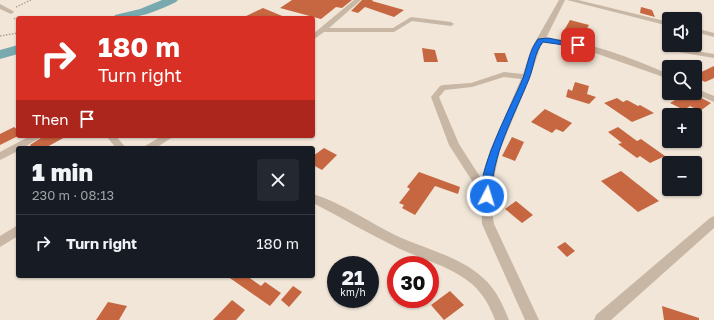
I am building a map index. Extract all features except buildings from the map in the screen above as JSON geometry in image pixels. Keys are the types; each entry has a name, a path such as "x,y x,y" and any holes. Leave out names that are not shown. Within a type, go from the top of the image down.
{"street":[{"path":"315,36 358,0"},
{"path":"532,320 488,224 485,212 487,196 486,183 510,113 526,78 535,47 541,40 562,0"},
{"path":"570,0 662,22"},
{"path":"0,6 11,12"},
{"path":"322,30 394,30 411,19 451,24"},
{"path":"702,32 714,35"},
{"path":"541,40 563,42 615,56 662,75"},
{"path":"692,52 714,56"},
{"path":"487,196 454,145 435,97 444,88 472,85 504,73 514,73 526,78"},
{"path":"702,93 714,99"},
{"path":"19,146 34,138"},
{"path":"113,138 119,146"},
{"path":"152,146 166,138"},
{"path":"0,156 16,148"},
{"path":"315,199 405,245 458,267 474,278 488,291 496,302 502,320"},
{"path":"600,320 714,221"},
{"path":"0,242 16,231"}],"path":[{"path":"0,36 16,33"}],"waterway":[{"path":"127,16 144,12 172,0"},
{"path":"0,55 16,50"}],"route":[{"path":"487,196 486,183 498,145 510,113 526,78 535,47 541,40 578,45"}]}
